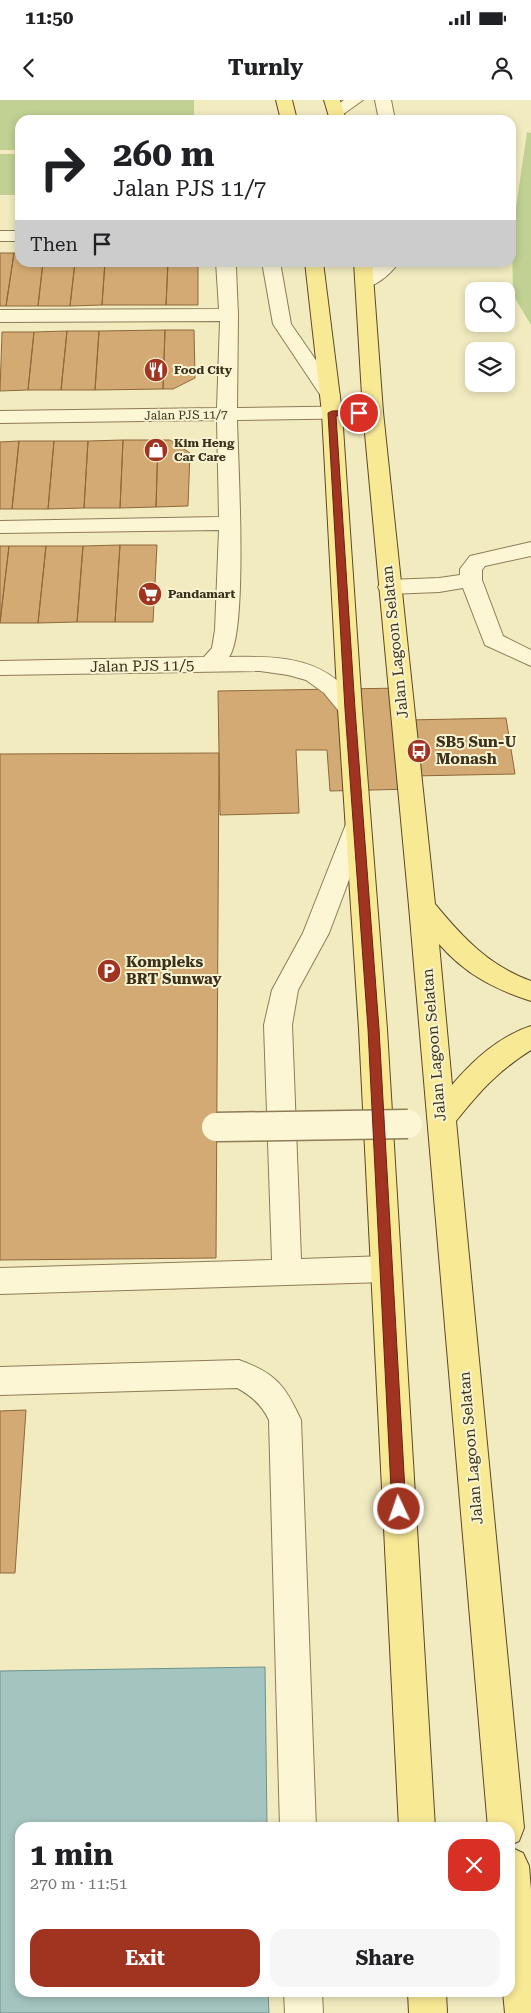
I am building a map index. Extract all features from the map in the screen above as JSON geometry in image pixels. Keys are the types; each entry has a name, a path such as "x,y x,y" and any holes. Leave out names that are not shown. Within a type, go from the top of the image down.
{"main road":[{"path":"284,100 288,115"},
{"path":"315,267 331,404 373,1029 418,1822"},
{"name":"Jalan Lagoon Selatan","path":"363,267 373,412 422,906 505,1822"},
{"path":"422,906 452,944 478,968 509,985 531,991"},
{"path":"440,1119 472,1081 498,1057 531,1037"},
{"path":"515,1918 524,2013"},
{"path":"427,1997 428,2013"}],"street":[{"path":"335,111 355,100"},
{"path":"383,100 386,115"},
{"path":"0,236 15,236"},
{"name":"Jalan PJS 11/5","path":"0,668 210,665 223,648 226,630 230,523 227,414 229,314 228,267"},
{"path":"272,267 282,324 331,404"},
{"path":"365,283 384,267"},
{"path":"0,316 229,314"},
{"name":"Jalan PJS 11/7","path":"0,418 227,414 331,404 373,412"},
{"path":"0,527 230,523"},
{"path":"528,654 493,640 471,580 471,569 478,562 531,549"},
{"path":"389,587 439,586 471,580"},
{"path":"210,665 260,664 288,667 311,673 330,685 350,709"},
{"path":"288,1272 278,1025 285,990 316,933 358,824"},
{"path":"216,1126 408,1124"},
{"path":"0,1281 386,1270"},
{"path":"0,1381 239,1374 260,1383 276,1399 285,1420 298,1822"},
{"path":"303,1997 304,2013"}],"green space":[{"path":"0,100 194,100 194,115 15,115 15,150 0,150"},
{"path":"527,132 531,133 531,325 515,298 513,267 516,267 516,208"},
{"path":"0,154 15,154 15,195 0,195"}],"water":[{"path":"265,1667 267,1822 15,1822 15,1997 268,1997 269,2013 0,2013 0,1671"}],"building":[{"path":"0,253 14,253 6,306 0,306"},
{"path":"15,253 15,267 42,267 38,306 6,306"},
{"path":"42,267 74,267 70,306 38,306"},
{"path":"74,267 105,267 102,305 70,306"},
{"path":"105,267 168,267 166,305 102,305"},
{"path":"168,267 198,267 198,305 166,305"},
{"path":"165,330 194,330 195,378 173,389 163,389"},
{"path":"165,330 163,389 95,390 99,331"},
{"path":"67,331 99,331 95,390 61,390"},
{"path":"67,331 61,390 28,390 34,332"},
{"path":"2,332 34,332 28,390 0,391"},
{"path":"123,440 120,508 84,508 88,441"},
{"path":"123,440 158,440 156,507 120,508"},
{"path":"158,440 170,440 190,453 188,506 156,507"},
{"path":"19,441 12,509 0,509 0,442"},
{"path":"19,441 54,441 48,509 12,509"},
{"path":"54,441 88,441 84,508 48,509"},
{"path":"120,545 157,545 153,622 115,622"},
{"path":"120,545 115,622 77,622 83,546"},
{"path":"0,546 9,546 0,622"},
{"path":"9,546 46,546 38,623 0,623"},
{"path":"46,546 83,546 77,622 38,623"},
{"name":"SB5 Sun-U Monash","path":"404,688 407,720 506,718 515,774 412,776 413,789 330,791 327,750 296,750 299,813 220,815 218,691"},
{"name":"Kompleks BRT Sunway","path":"219,753 216,1258 0,1260 0,754"},
{"path":"26,1410 15,1573 0,1573 0,1411"}],"place":[{"name":"Food City","path":"156,370"},
{"name":"Kim Heng Car Care","path":"156,450"},
{"name":"Pandamart","path":"150,594"},
{"name":"SB5 Sun-U Monash","path":"419,751"},
{"name":"Kompleks BRT Sunway","path":"109,971"}],"route":[{"path":"359,413 332,413 350,709 373,1029 399,1509"}]}
